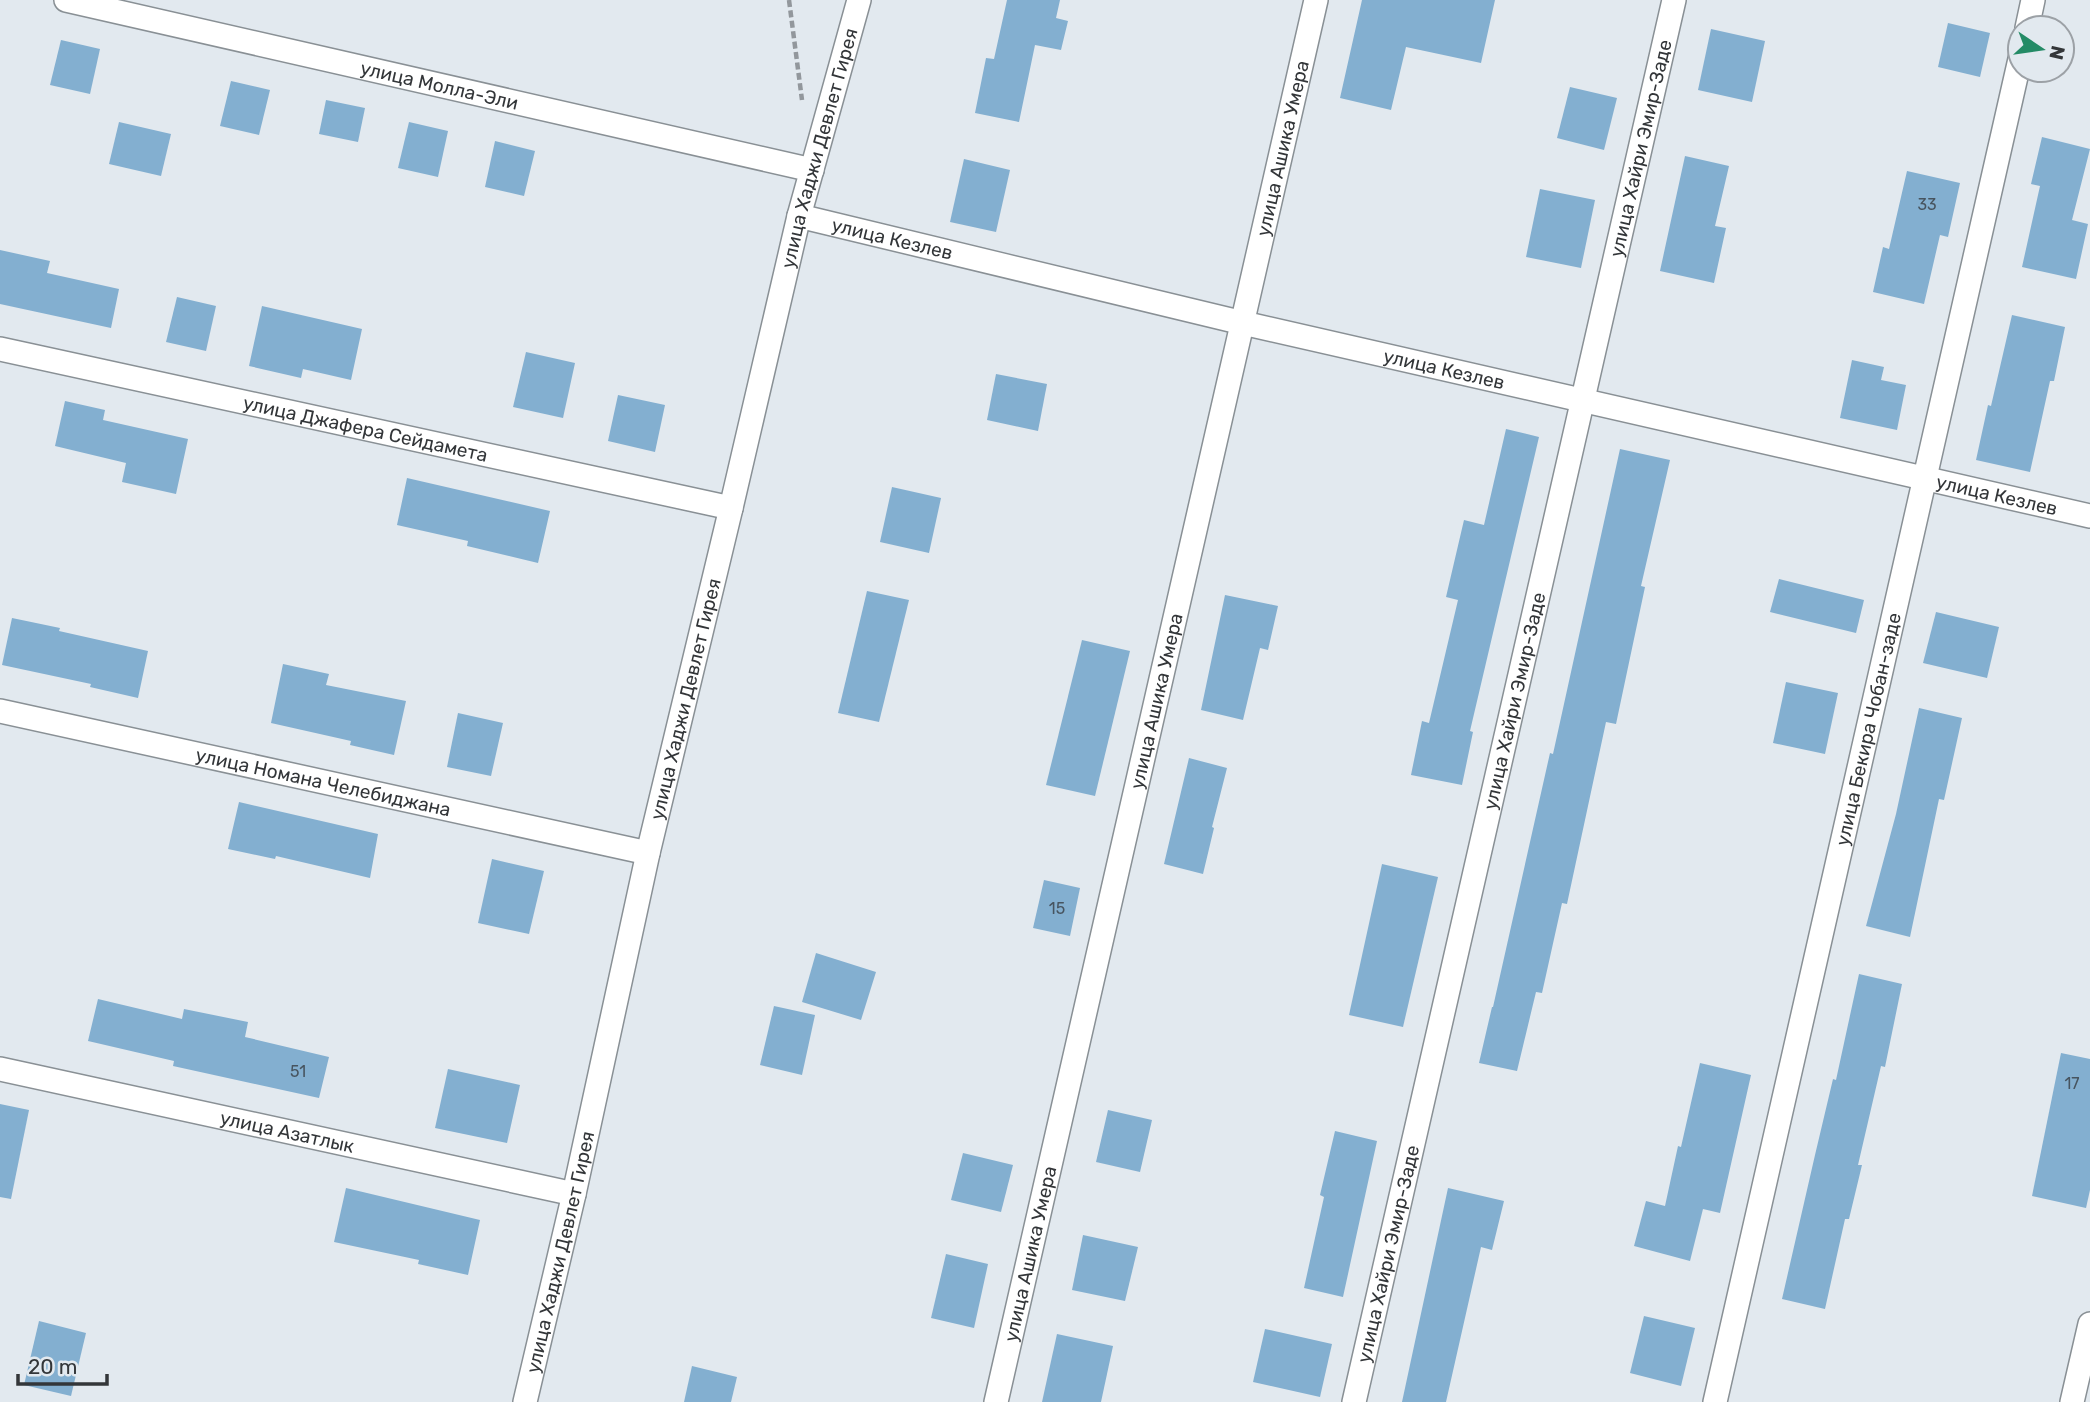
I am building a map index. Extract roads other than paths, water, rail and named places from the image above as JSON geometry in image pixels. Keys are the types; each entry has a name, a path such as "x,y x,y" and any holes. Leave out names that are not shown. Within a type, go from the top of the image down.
{"street":[{"name":"улица Молла-Эли","path":"66,0 812,170"},
{"name":"улица Хаджи Девлет Гирея","path":"525,1402 574,1194 648,853 732,508 799,216 859,0"},
{"name":"улица Ашика Умера","path":"996,1402 1316,0"},
{"name":"улица Хайри Эмир-Заде","path":"1354,1402 1674,0"},
{"name":"улица Бекира Чобан-заде","path":"1715,1402 2014,84"},
{"name":"улица Кезлев","path":"799,216 1243,323 2090,516"},
{"name":"улица Джафера Сейдамета","path":"0,349 732,508"},
{"name":"улица Номана Челебиджана","path":"0,710 648,853"},
{"name":"улица Азатлык","path":"0,1069 574,1194"},
{"path":"2072,1402 2090,1324"}]}
